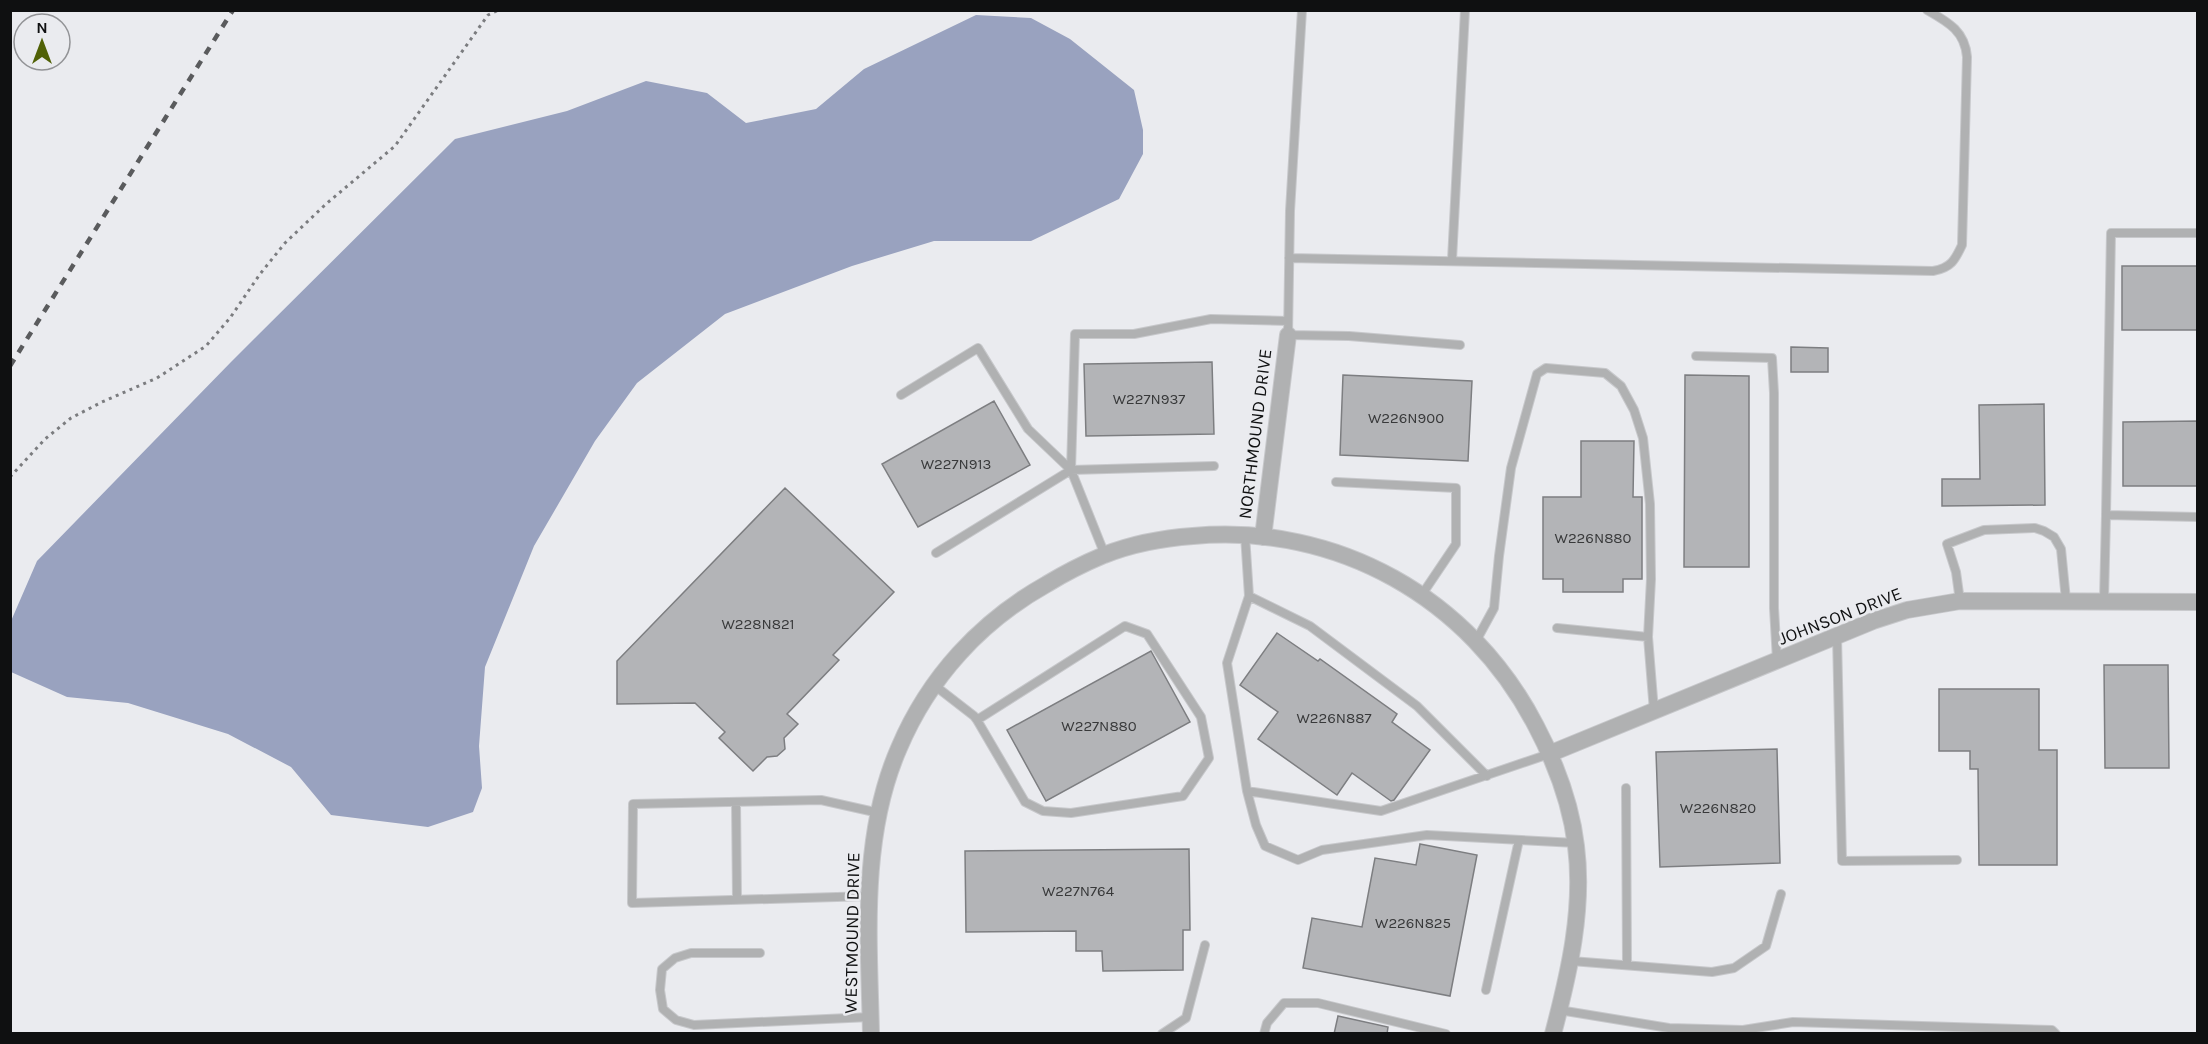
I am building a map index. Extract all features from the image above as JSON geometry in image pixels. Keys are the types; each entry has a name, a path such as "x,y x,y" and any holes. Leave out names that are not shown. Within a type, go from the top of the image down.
{"street":[{"name":"NORTHMOUND DRIVE","path":"1263,537 1288,328"},
{"name":"WESTMOUND DRIVE","path":"870,1025 870,896 873,848 879,813 898,750 923,699 955,657 1002,612 1060,576 1106,555 1176,537 1210,534 1292,540 1345,554 1366,563 1421,596 1476,641 1508,678 1528,710 1549,754 1565,798 1576,843 1577,912 1570,961 1553,1034"},
{"name":"JOHNSON DRIVE","path":"1549,754 1837,635 1907,610 1959,601 2198,602"}],"lane":[{"path":"1288,328 1290,211 1302,10"},
{"path":"1452,260 1465,10"},
{"path":"1289,258 1933,271 1944,269 1955,261 1962,245 1967,57 1966,45 1961,34 1948,22 1927,10"},
{"path":"2104,600 2111,233 2198,233"},
{"path":"1071,470 1075,334 1134,334 1211,319 1349,336 1460,345"},
{"path":"901,395 978,348 1028,429 1071,470 1106,555"},
{"path":"1696,356 1772,358 1774,608 1777,660"},
{"path":"1476,641 1494,608 1498,556 1511,468 1537,374 1546,368 1605,373 1621,386 1634,410 1643,438 1650,504 1651,579 1648,637 1654,711"},
{"path":"936,553 1071,470 1214,466"},
{"path":"1336,482 1456,488 1456,544 1421,596"},
{"path":"2106,515 2198,517"},
{"path":"1959,601 1956,572 1947,544 1984,530 2035,528 2054,537 2061,549 2066,600"},
{"path":"1245,535 1249,596 1227,663 1247,791 1256,825 1265,846 1298,860 1322,850 1428,835 1576,843"},
{"path":"1249,596 1310,626 1417,706 1487,776"},
{"path":"934,685 974,716 1024,801 1043,811 1071,813 1183,796 1209,758 1201,717 1148,634 1125,626 977,720"},
{"path":"1557,628 1648,637"},
{"path":"1837,635 1842,861 1957,860"},
{"path":"1247,791 1381,812 1549,754"},
{"path":"1626,788 1627,965"},
{"path":"870,896 632,903 633,804 821,800 879,813"},
{"path":"736,802 737,900"},
{"path":"1486,990 1519,840"},
{"path":"1570,961 1712,972 1734,968 1766,946 1781,894"},
{"path":"1162,1034 1186,1017 1205,945"},
{"path":"760,953 691,953 675,958 662,969 660,990 663,1009 676,1020 694,1025 870,1025"},
{"path":"1264,1034 1267,1023 1284,1003 1318,1003 1446,1034"},
{"path":"1559,1010 1669,1028 1719,1031 1793,1023 2052,1030 2056,1034"}],"path":[{"path":"10,477 45,439 71,418 157,378 206,346 230,318 260,274 285,243 326,204 395,146 487,13 499,10"}],"water":[{"path":"976,15 1031,18 1070,39 1134,90 1143,130 1143,154 1119,199 1031,241 934,241 852,266 725,314 637,383 595,441 534,546 485,667 479,746 482,788 473,812 428,827 331,815 291,767 228,734 128,703 67,697 11,672 11,621 37,561 231,362 455,139 567,111 646,81 707,93 746,123 816,109 864,69"}],"building":[{"path":"2122,266 2198,266 2198,330 2122,330"},
{"path":"1791,347 1828,348 1828,372 1791,372"},
{"path":"1212,362 1214,434 1086,436 1084,364"},
{"path":"1343,375 1472,381 1468,461 1340,455"},
{"path":"1685,375 1749,376 1749,567 1684,567"},
{"path":"994,401 1030,465 918,527 882,464"},
{"path":"2044,404 2045,505 1942,506 1942,479 1980,479 1979,405"},
{"path":"2198,421 2198,486 2123,486 2123,422"},
{"path":"1581,441 1634,441 1633,497 1642,497 1642,579 1623,579 1623,592 1563,592 1563,579 1543,579 1543,497 1581,497"},
{"path":"785,488 894,592 833,655 839,660 787,714 798,724 784,738 785,749 777,756 767,757 753,771 719,738 725,732 695,703 617,704 617,661"},
{"path":"1277,633 1318,661 1320,659 1397,714 1392,722 1430,750 1394,800 1391,801 1352,773 1337,795 1258,739 1278,712 1240,685"},
{"path":"1151,651 1190,722 1046,801 1007,730"},
{"path":"2104,665 2168,665 2169,768 2105,768"},
{"path":"1939,689 2039,689 2039,750 2057,750 2057,865 1979,865 1978,769 1970,769 1970,751 1939,751"},
{"path":"1777,749 1780,863 1660,867 1656,752"},
{"path":"1420,844 1477,855 1450,996 1303,968 1312,918 1362,927 1375,858 1416,865"},
{"path":"1189,849 1190,930 1183,930 1183,970 1103,971 1102,951 1076,951 1076,931 966,932 965,851"},
{"path":"1338,1016 1388,1027 1387,1034 1334,1034"}],"railway":[{"path":"10,366 233,10"}]}
